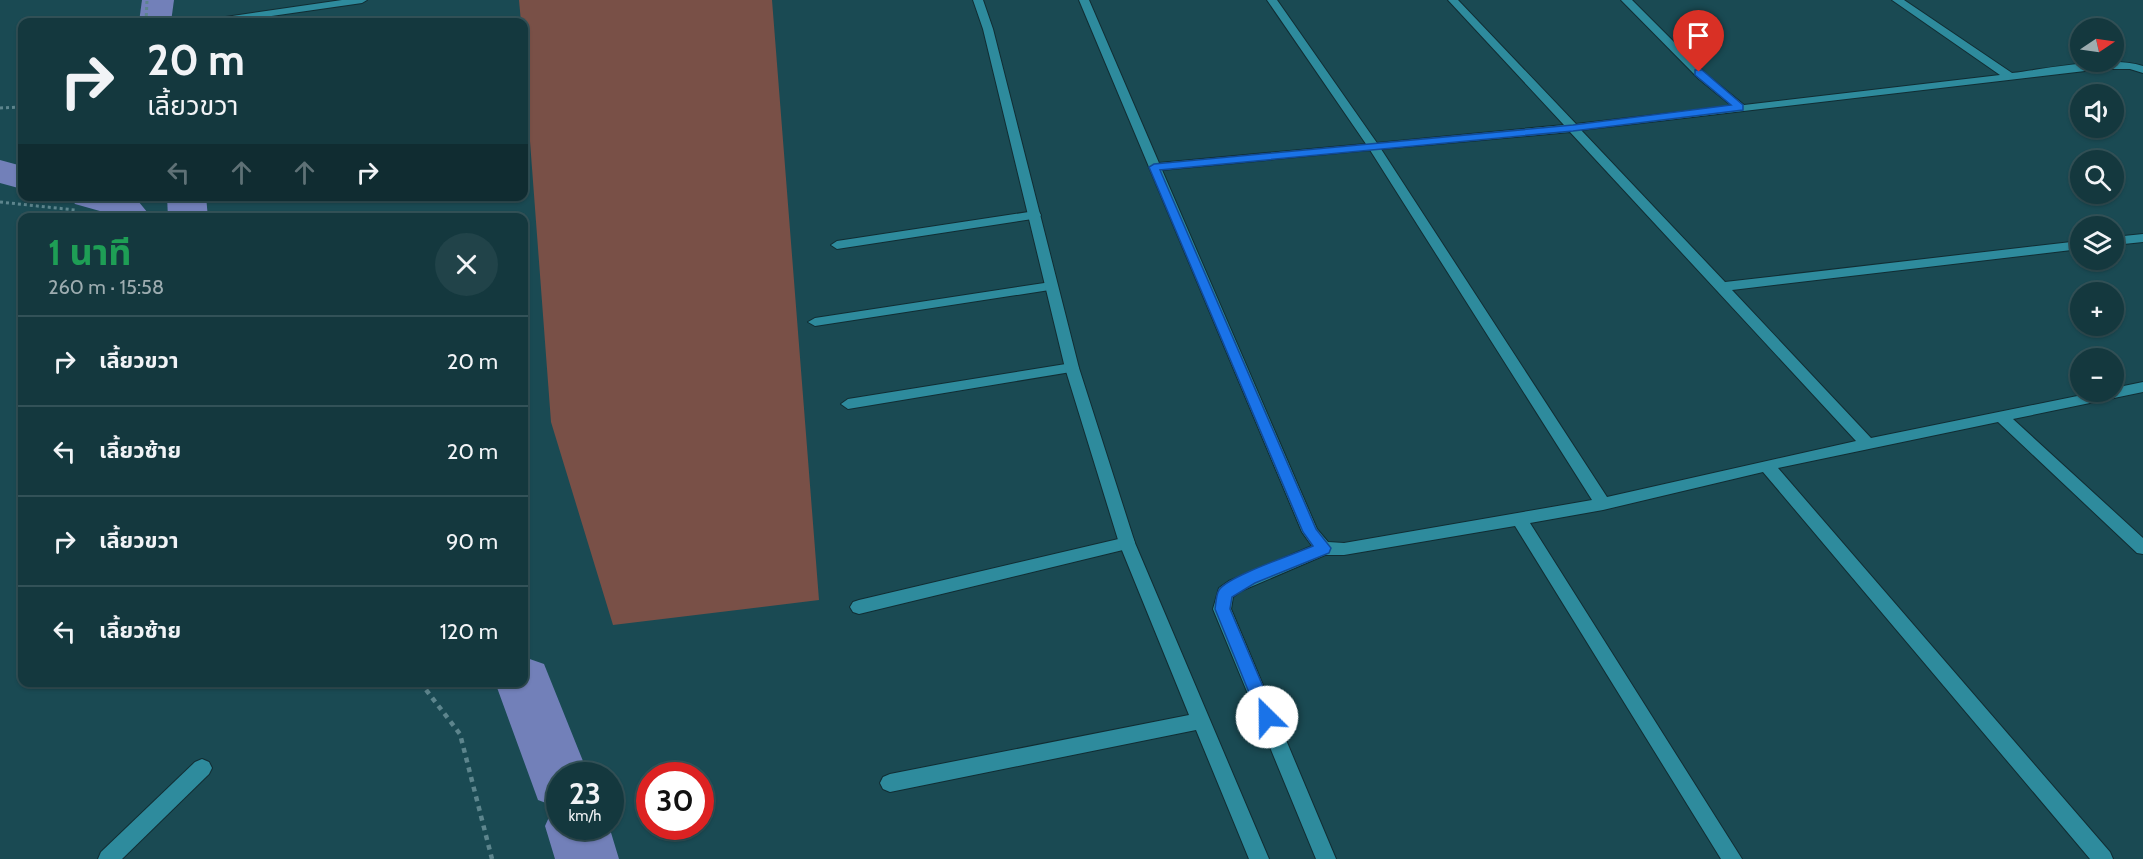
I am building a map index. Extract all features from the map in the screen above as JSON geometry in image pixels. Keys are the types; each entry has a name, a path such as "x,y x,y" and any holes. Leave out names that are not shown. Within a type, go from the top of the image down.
{"street":[{"path":"239,18 362,0"},
{"path":"978,0 988,29 1072,368 1127,543 1199,721 1259,859"},
{"path":"1084,0 1310,532 1324,548"},
{"path":"1272,0 1373,146 1603,504"},
{"path":"1453,0 1869,445"},
{"path":"1626,0 1699,72 1740,107"},
{"path":"1897,0 2009,76"},
{"path":"1154,167 1573,128 2102,66 2131,66 2143,70"},
{"path":"837,245 1035,215"},
{"path":"2124,240 2143,238"},
{"path":"1722,287 2070,246"},
{"path":"815,322 1052,286"},
{"path":"848,404 1072,368"},
{"path":"1326,859 1222,609 1225,593 1234,586 1324,548 1344,549 1603,504 1766,465 2143,387"},
{"path":"2001,417 2143,548"},
{"path":"1766,465 2103,859"},
{"path":"1520,519 1732,859"},
{"path":"859,607 1127,543"},
{"path":"890,783 1199,721"},
{"path":"108,859 202,768"}],"path":[{"path":"146,18 147,0"},
{"path":"0,108 18,107"},
{"path":"0,202 75,210 77,213"},
{"path":"424,687 460,734 492,859"}],"shaded area":[{"path":"519,0 772,0 819,600 613,625 551,422 528,114 528,18 521,18"}],"waterway":[{"path":"156,18 158,0"},
{"path":"0,171 18,177"},
{"path":"107,201 121,205 128,213"},
{"path":"186,201 188,213"},
{"path":"526,687 553,762"},
{"path":"581,840 587,859"}],"route":[{"path":"1267,717 1222,609 1225,593 1250,578 1324,548 1310,532 1154,167 1573,128 1740,107 1699,72"}]}
